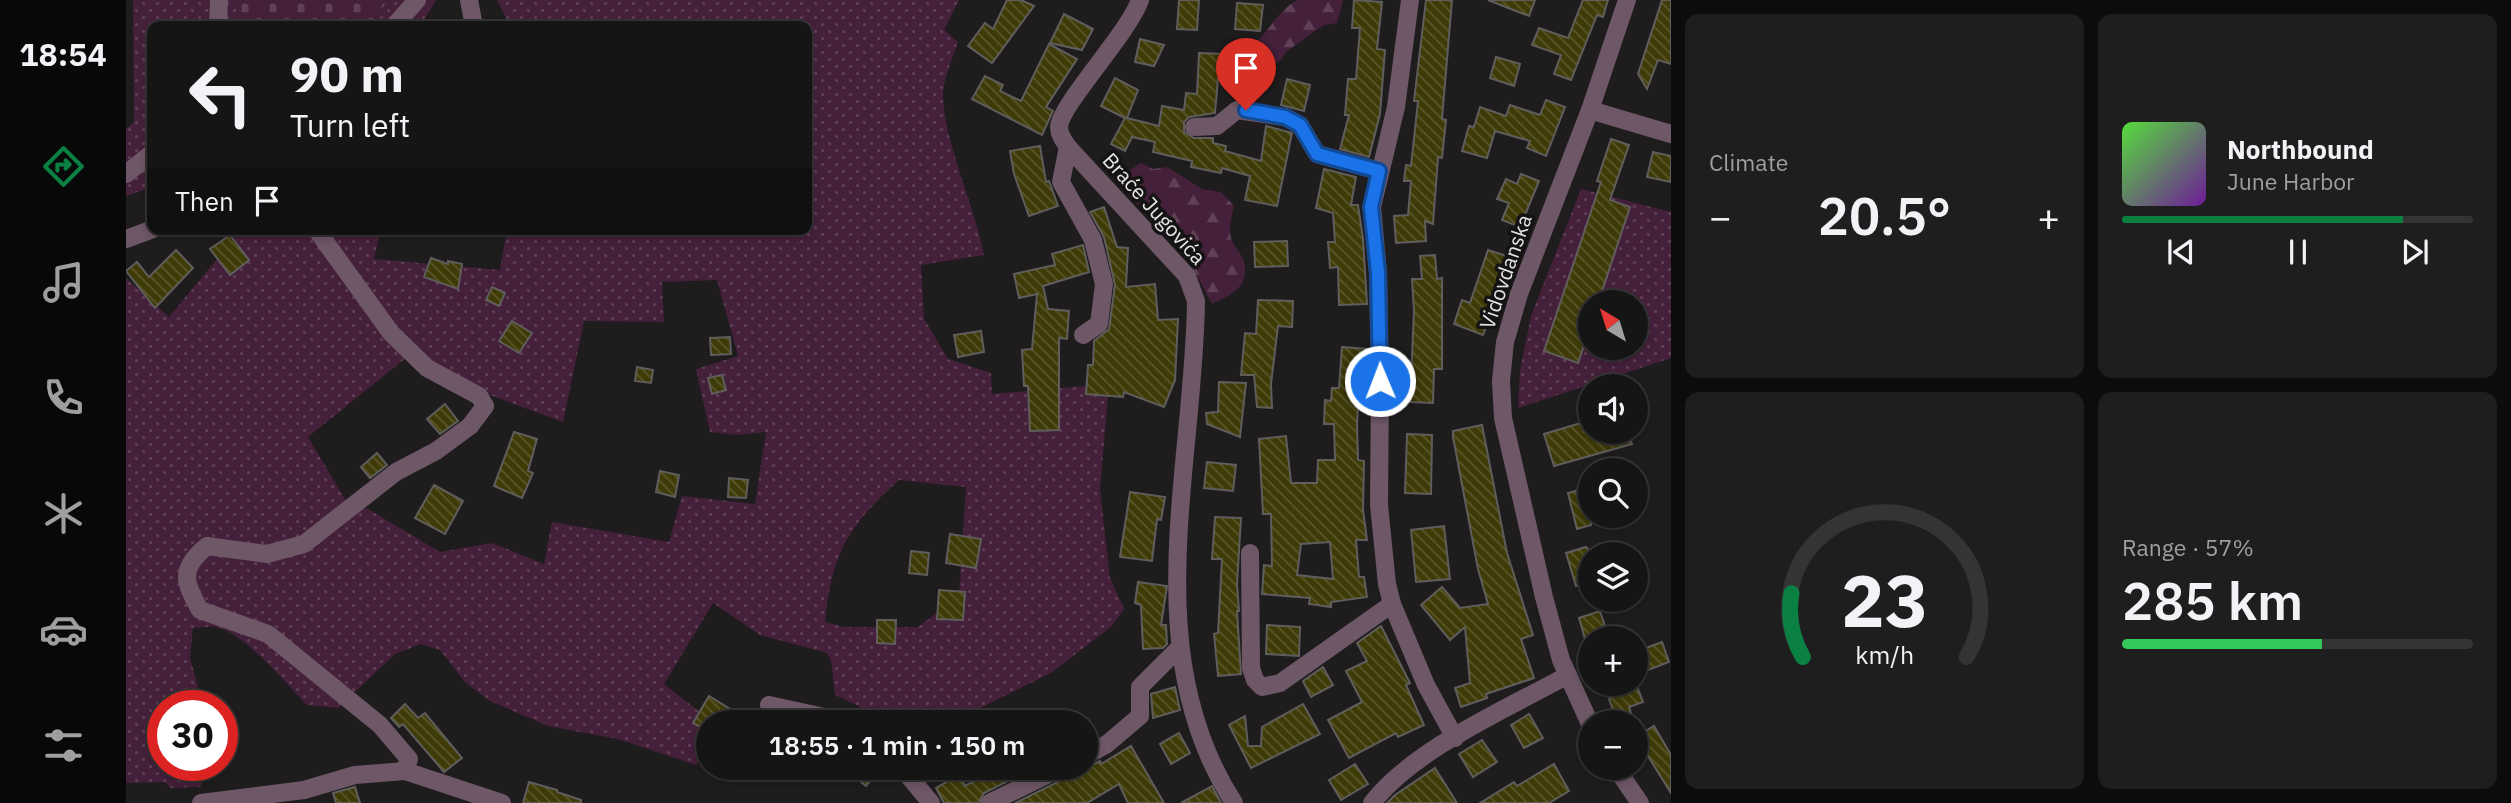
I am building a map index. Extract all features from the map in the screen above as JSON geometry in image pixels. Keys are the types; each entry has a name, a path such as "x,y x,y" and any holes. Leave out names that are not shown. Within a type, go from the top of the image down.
{"street":[{"path":"218,21 219,0"},
{"path":"398,21 417,0"},
{"path":"469,0 473,21"},
{"path":"1083,335 1099,324 1104,284 1093,240 1061,182 1068,147 1059,125 1065,111 1115,45 1140,0"},
{"path":"1409,0 1396,107 1371,207 1378,273 1379,505 1387,584 1392,604 1426,685 1455,738"},
{"name":"Vidovdanska","path":"1584,710 1569,675 1544,597 1503,418 1501,380 1505,342 1519,294 1590,110 1627,0"},
{"path":"1194,127 1217,126 1237,110 1285,117 1304,130 1317,154 1379,171"},
{"path":"1590,110 1671,134"},
{"name":"Braće Jugovića","path":"1068,147 1187,276 1196,301 1178,580 1179,648 1186,690 1199,732 1234,803"},
{"path":"126,174 147,157"},
{"path":"126,239 147,231"},
{"path":"320,235 391,333 427,368 480,396 485,406 470,426 436,451 396,472 304,544 267,554 207,546 194,556 186,575 186,586 200,610 268,634 358,705 380,725 409,759 405,771"},
{"path":"1250,552 1251,668 1255,680 1262,687 1280,683 1392,604"},
{"path":"1098,749 1140,716 1139,687 1179,648"},
{"path":"1372,803 1397,775 1455,738 1569,675"},
{"path":"769,705 792,710"},
{"path":"201,803 293,792 355,775 405,771 502,803"},
{"path":"912,780 931,803"},
{"path":"989,803 1036,780"},
{"path":"1624,780 1640,803"}],"green space":[{"path":"133,0 235,0 238,21 147,21 147,189 126,196 126,129 134,122"},
{"path":"235,0 388,0 373,21 238,21"},
{"path":"388,0 436,0 423,21 373,21"},
{"path":"497,0 959,0 944,30 958,42 944,87 944,111 984,255 921,265 924,319 948,359 991,373 992,394 1109,384 1100,490 1110,578 1124,609 1112,626 1051,673 976,710 861,710 835,695 831,660 827,653 760,635 713,603 664,684 697,710 696,765 618,739 548,726 490,701 465,682 440,650 421,644 395,654 338,708 307,705 239,638 213,627 193,628 190,658 199,690 147,690 147,781 204,781 200,787 171,788 164,782 126,783 126,278 169,317 237,235 380,235 374,259 500,270 506,235 812,235 812,21 508,21","holes":["717,280 738,356 696,369 710,432 738,435 766,432 755,504 682,496 669,542 552,522 544,564 492,543 440,552 368,509 348,504 308,437 411,354 482,392 563,422 584,321 664,322 662,282","899,480 966,487 959,596 918,627 844,627 825,622 832,577 846,542 867,512"]},
{"path":"1297,0 1343,0 1337,23 1324,25 1287,51 1280,61 1244,75 1248,50 1284,10"},
{"path":"1141,163 1153,169 1167,167 1202,189 1221,192 1234,206 1230,234 1243,259 1245,271 1242,284 1232,293 1212,304 1185,253 1114,180"},
{"path":"1581,189 1671,212 1671,358 1622,374 1578,374 1578,388 1518,408 1520,370 1531,316"}],"building":[{"path":"1007,0 1021,0 1034,6 992,63 968,46 985,23 993,29"},
{"path":"1179,0 1199,0 1197,30 1177,29"},
{"path":"1354,0 1382,2 1377,49 1385,50 1380,114 1369,157 1340,149 1349,115 1345,115 1348,79 1356,79 1360,28 1352,28"},
{"path":"1426,0 1452,0 1442,119 1446,120 1442,158 1438,157 1433,224 1425,221 1426,241 1396,243 1394,216 1408,215 1411,181 1404,181 1406,165 1411,166 1418,101 1414,101"},
{"path":"1488,0 1535,0 1529,16"},
{"path":"1583,0 1608,0 1603,17 1597,15 1571,80 1554,74 1561,55 1532,45 1539,28 1568,38"},
{"path":"1662,0 1671,0 1671,64 1658,60 1647,89 1638,74"},
{"path":"1237,3 1263,5 1260,31 1235,29"},
{"path":"1064,14 1093,29 1082,50 1050,43"},
{"path":"1140,39 1164,45 1154,66 1135,62"},
{"path":"1049,44 1077,59 1046,107 1053,111 1042,135 972,99 985,76 1003,85 1000,91 1021,101"},
{"path":"1199,53 1225,54 1224,79 1218,79 1215,113 1189,117 1184,122 1184,132 1194,138 1213,138 1213,143 1226,146 1225,151 1261,161 1266,126 1292,133 1277,206 1245,200 1250,176 1222,168 1221,173 1191,167 1192,161 1153,152 1155,142 1132,137 1125,151 1111,144 1125,118 1101,106 1115,78 1138,90 1127,118 1159,126 1162,106 1184,110 1186,93 1197,94"},
{"path":"1496,57 1520,64 1514,86 1490,78"},
{"path":"1287,79 1310,85 1304,111 1281,105"},
{"path":"1546,100 1565,107 1546,156 1527,148 1530,141 1495,131 1487,158 1462,151 1469,126 1474,127 1480,107 1506,116 1510,105 1540,115"},
{"path":"1611,139 1629,145 1610,200 1630,207 1602,290 1578,290 1578,363 1544,351 1601,182 1597,181"},
{"path":"1040,146 1046,182 1049,181 1058,206 1029,216 1014,174 1010,151"},
{"path":"1653,152 1671,156 1671,182 1647,177"},
{"path":"1324,169 1356,177 1351,205 1358,205 1367,304 1339,305 1338,267 1330,268 1328,242 1335,242 1333,213 1316,208"},
{"path":"1521,174 1539,181 1520,227 1502,220 1509,203 1497,199 1506,179 1517,184"},
{"path":"1104,207 1117,247 1128,248 1126,287 1155,284 1158,320 1178,319 1175,380 1164,407 1124,392 1123,397 1086,394 1088,365 1093,365 1094,341 1109,329 1115,285 1104,237 1090,212"},
{"path":"230,235 249,260 230,275 210,249"},
{"path":"1287,241 1288,266 1255,267 1254,242"},
{"path":"1083,245 1089,272 1043,286 1048,309 1069,311 1067,339 1059,338 1059,430 1030,431 1028,386 1024,386 1022,350 1032,349 1037,294 1019,298 1014,274 1055,265 1052,254"},
{"path":"176,250 193,268 155,308 126,271 137,262 149,277"},
{"path":"1488,250 1513,258 1483,335 1454,324 1462,300 1470,303"},
{"path":"1435,255 1437,279 1442,278 1442,369 1434,369 1433,403 1410,402 1414,311 1412,279 1422,279 1420,256"},
{"path":"431,258 448,264 448,261 462,264 458,289 424,277"},
{"path":"492,287 505,293 499,306 486,300"},
{"path":"1258,300 1293,301 1292,327 1278,326 1271,384 1272,408 1257,407 1254,375 1241,375 1245,333 1256,334"},
{"path":"512,321 532,333 519,353 499,341"},
{"path":"981,331 984,352 958,357 954,335"},
{"path":"730,337 731,354 711,355 710,338"},
{"path":"1342,347 1368,349 1369,377 1360,376 1357,424 1358,460 1364,461 1363,510 1367,540 1356,540 1359,577 1364,577 1367,597 1331,602 1331,607 1309,604 1310,598 1262,594 1264,565 1272,566 1271,514 1263,514 1259,439 1286,436 1291,483 1317,483 1318,460 1335,460 1334,424 1324,424 1325,400 1331,401 1332,388 1339,388","holes":["1330,542 1333,579 1297,575 1301,544"]},
{"path":"637,367 653,370 651,383 635,381"},
{"path":"722,375 726,390 712,394 708,378"},
{"path":"1219,382 1246,383 1240,437 1207,424 1206,413 1218,412"},
{"path":"445,404 458,421 440,434 427,419"},
{"path":"1578,424 1578,444 1632,444 1554,466 1544,434"},
{"path":"1482,425 1507,553 1533,635 1521,639 1534,678 1486,694 1487,698 1461,707 1455,688 1470,683 1465,627 1450,640 1421,605 1442,587 1460,608 1488,604 1478,569 1453,437 1453,431"},
{"path":"514,432 537,439 528,471 533,473 522,498 494,486"},
{"path":"1407,434 1432,435 1431,494 1405,493"},
{"path":"377,453 387,465 370,478 361,467"},
{"path":"1207,462 1236,465 1233,491 1204,488"},
{"path":"660,471 679,475 675,497 656,492"},
{"path":"729,478 748,480 746,498 728,497"},
{"path":"434,485 463,501 445,534 415,518"},
{"path":"1578,490 1578,528 1580,528 1577,529 1568,493"},
{"path":"1130,492 1165,497 1161,520 1157,519 1152,561 1120,557"},
{"path":"1215,517 1241,518 1237,611 1241,674 1218,676 1214,634 1218,633 1222,559 1212,559"},
{"path":"1444,526 1450,579 1416,582 1411,530"},
{"path":"950,534 981,539 976,568 946,563"},
{"path":"1578,549 1578,585 1576,586 1566,553"},
{"path":"911,551 929,553 927,575 909,573"},
{"path":"1138,582 1167,586 1161,625 1166,625 1167,644 1163,648 1143,649 1141,605 1135,603"},
{"path":"939,590 965,592 963,620 937,619"},
{"path":"1600,612 1605,626 1581,626 1579,618"},
{"path":"877,620 896,620 895,644 877,643"},
{"path":"1267,625 1300,627 1299,656 1266,654"},
{"path":"1381,626 1410,683 1406,685 1424,725 1398,737 1396,733 1349,758 1328,720 1362,702 1346,671 1367,661 1357,643"},
{"path":"1662,642 1669,662 1648,670 1648,647"},
{"path":"1323,667 1333,685 1311,697 1303,681"},
{"path":"1175,687 1180,710 1153,718 1151,694"},
{"path":"709,696 732,710 701,710"},
{"path":"1641,696 1643,702 1629,707 1630,710 1613,710 1609,699"},
{"path":"405,704 418,718 425,713 462,758 444,772 403,724 399,727 391,718"},
{"path":"1303,704 1320,734 1251,768 1229,725 1245,716 1248,746 1261,746 1262,727"},
{"path":"1529,714 1543,738 1524,748 1511,725"},
{"path":"1654,726 1671,755 1671,793 1648,756 1648,730"},
{"path":"1179,733 1190,753 1171,764 1160,744"},
{"path":"1482,740 1497,762 1473,777 1459,754"},
{"path":"1131,746 1164,803 1128,803 1119,784 1087,803 1015,803 1062,780 1098,780 1098,762 1101,764"},
{"path":"1355,764 1368,784 1341,800 1329,780"},
{"path":"1554,764 1569,791 1549,803 1480,803 1514,782 1517,786"},
{"path":"1435,768 1457,803 1387,803 1395,795"},
{"path":"859,780 871,780 866,786"},
{"path":"950,780 962,780 965,786 976,780 1010,780 984,793 978,803 944,803 936,788"},
{"path":"529,782 557,790 581,800 581,803 523,803"},
{"path":"1212,786 1221,803 1181,803"},
{"path":"355,787 360,803 336,803 333,793"}],"route":[{"path":"1246,110 1285,117 1300,125 1308,135 1313,152 1317,154 1379,171 1371,207 1378,273 1380,381"}]}
